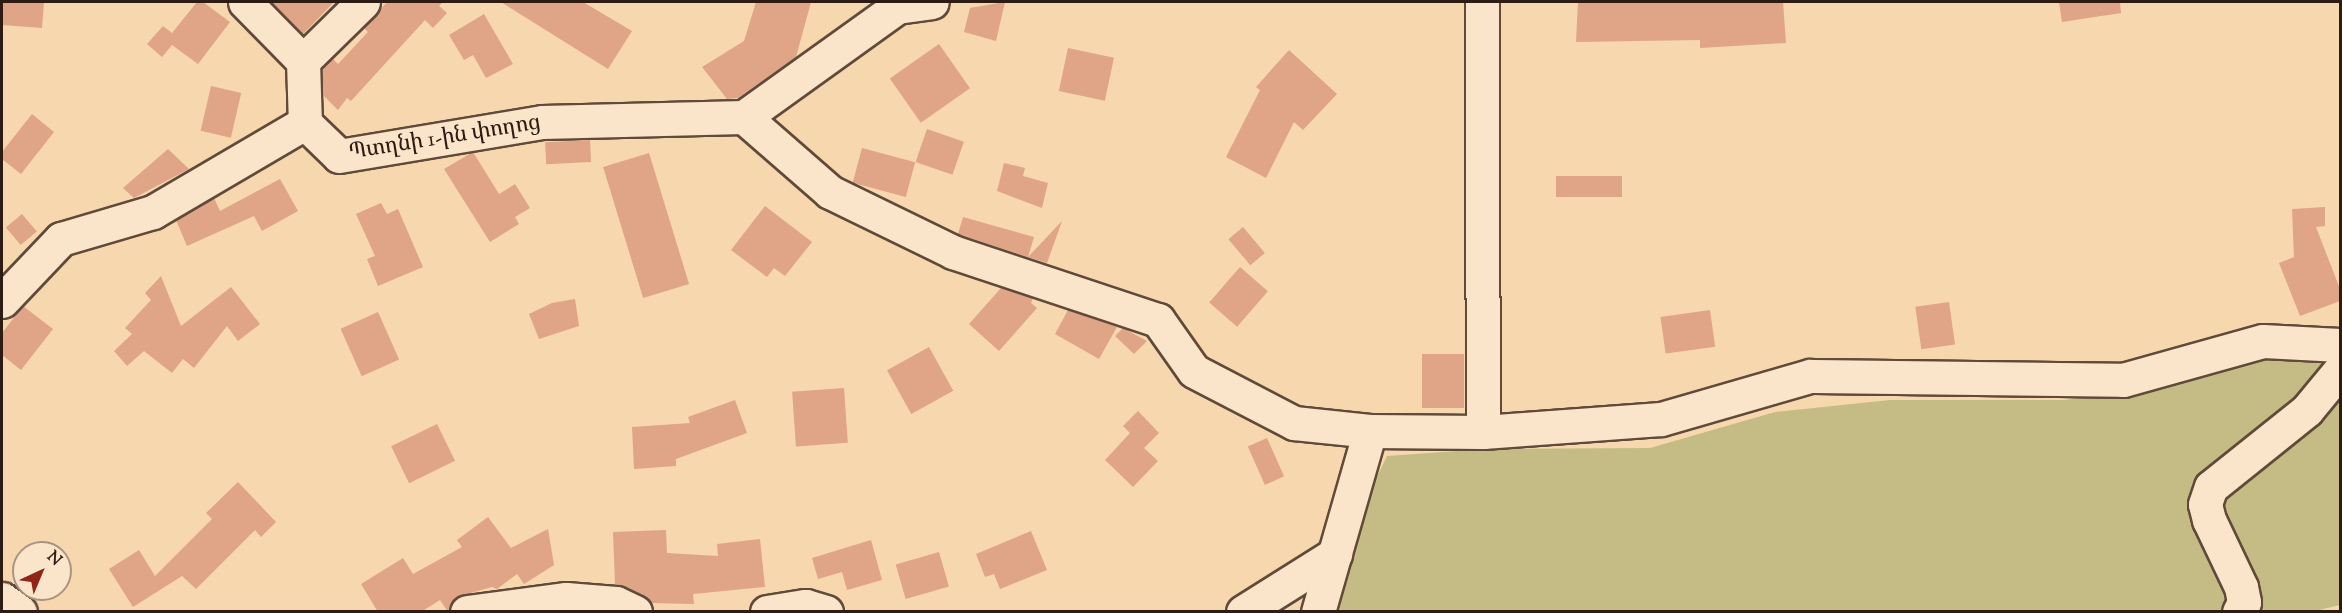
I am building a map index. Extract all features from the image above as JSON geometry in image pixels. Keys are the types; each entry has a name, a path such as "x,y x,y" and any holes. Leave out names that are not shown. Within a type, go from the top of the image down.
{"street":[{"path":"2,301 61,239 153,212 305,123 303,61 245,2"},
{"path":"303,61 363,2"},
{"path":"932,2 897,7 744,117 830,192 953,252 1158,320 1194,371 1294,423 1370,431 1483,432 1660,419 1810,376 2123,380 2263,340 2340,345"},
{"path":"1482,2 1483,432"},
{"name":"Պտղնի 1-ին փողոց","path":"305,123 339,156 542,122 744,117"},
{"path":"2239,612 2244,603 2241,587 2209,520 2205,504 2211,487 2307,410 2340,370"},
{"path":"1326,605 1335,554 1370,431"},
{"path":"1243,612 1335,554"},
{"path":"2,599 20,612"},
{"path":"467,612 476,607 566,599 616,603 636,612"},
{"path":"767,612 806,606 826,612"}],"shaded area":[{"path":"2247,355 2340,363 2340,605 2311,612 1332,612 1352,528 1387,456 1486,449 1650,448 1775,412 1890,400 2065,400 2151,387"}],"building":[{"path":"2,2 44,2 42,28 2,25"},
{"path":"197,2 203,2 230,22 198,64 172,45 162,57 147,44 163,26 172,33"},
{"path":"271,2 334,2 303,34"},
{"path":"387,2 443,2 439,6 447,13 433,28 425,20 351,101 347,98 338,110 323,95 322,71 333,59 338,64 368,32 364,28"},
{"path":"501,2 583,2 632,31 608,69"},
{"path":"756,2 811,2 796,57 738,98 727,99 702,67 744,41"},
{"path":"1005,2 996,41 964,32 970,8"},
{"path":"1578,2 1783,2 1786,43 1700,48 1700,40 1576,42"},
{"path":"2059,2 2120,2 2121,13 2062,22"},
{"path":"484,14 513,64 486,78 473,55 464,60 449,35"},
{"path":"939,44 970,88 921,123 890,78"},
{"path":"1068,48 1114,58 1105,101 1059,91"},
{"path":"1289,50 1337,94 1303,130 1294,122 1266,178 1226,157 1260,90 1256,87"},
{"path":"211,86 241,93 231,138 201,131"},
{"path":"32,114 54,132 21,174 2,159 2,152"},
{"path":"927,129 964,142 952,175 916,162"},
{"path":"590,140 591,162 546,164 545,142"},
{"path":"862,148 915,162 906,197 853,183"},
{"path":"168,149 189,169 134,198 123,188"},
{"path":"473,152 499,194 515,184 530,208 515,217 519,224 490,242 444,169"},
{"path":"649,153 689,284 643,298 603,167"},
{"path":"1004,163 1025,168 1023,176 1048,183 1042,208 997,191"},
{"path":"1556,176 1622,176 1622,197 1556,197"},
{"path":"280,179 298,211 262,231 254,216 187,246 176,220 214,198 220,211"},
{"path":"381,203 387,214 398,209 423,267 378,286 367,259 375,256 356,214"},
{"path":"765,206 812,242 785,276 774,268 767,277 731,250"},
{"path":"2325,207 2325,226 2316,227 2340,289 2340,301 2300,316 2279,263 2294,257 2292,209"},
{"path":"22,214 37,232 21,245 6,227"},
{"path":"963,217 1034,237 1028,257 958,234"},
{"path":"1062,221 1047,263 1028,257"},
{"path":"1243,227 1265,253 1250,265 1228,239"},
{"path":"1240,267 1268,291 1237,327 1209,302"},
{"path":"161,276 181,326 231,287 260,324 238,341 227,326 194,368 183,359 172,373 144,351 127,366 114,351 132,334 125,328 151,300 145,293"},
{"path":"1001,288 1033,298 1031,303 1037,308 999,351 969,324"},
{"path":"575,299 579,326 539,339 529,314 552,303"},
{"path":"1949,302 1955,345 1921,349 1915,307"},
{"path":"23,306 53,329 21,370 2,355 2,333"},
{"path":"1068,310 1117,327 1099,359 1055,334"},
{"path":"1710,310 1715,347 1666,354 1660,317"},
{"path":"378,312 399,360 362,376 341,329"},
{"path":"1123,328 1147,341 1134,354 1115,336"},
{"path":"929,347 953,391 911,414 887,370"},
{"path":"1422,354 1464,354 1464,408 1422,408"},
{"path":"844,388 848,443 796,446 792,392"},
{"path":"735,400 747,433 676,459 676,466 634,469 632,427 690,423 688,417"},
{"path":"1138,411 1159,433 1144,448 1158,461 1133,487 1105,460 1130,433 1123,426"},
{"path":"437,424 455,461 409,483 391,446"},
{"path":"1267,438 1284,476 1265,485 1248,447"},
{"path":"238,482 276,522 261,537 255,530 196,589 182,576 133,607 109,569 139,550 155,576 212,519 206,513"},
{"path":"488,517 511,548 548,529 554,565 524,584 517,574 497,589 492,587 456,597 448,612 440,600 421,612 378,612 361,584 403,558 413,574 462,547 457,540"},
{"path":"666,530 667,553 718,556 717,544 760,539 765,587 693,594 694,604 651,603 643,595 615,584 613,532"},
{"path":"1031,531 1047,570 1000,589 994,574 985,577 976,554"},
{"path":"871,540 882,580 847,590 842,572 818,579 812,558"},
{"path":"939,552 949,587 906,599 896,564"}]}
